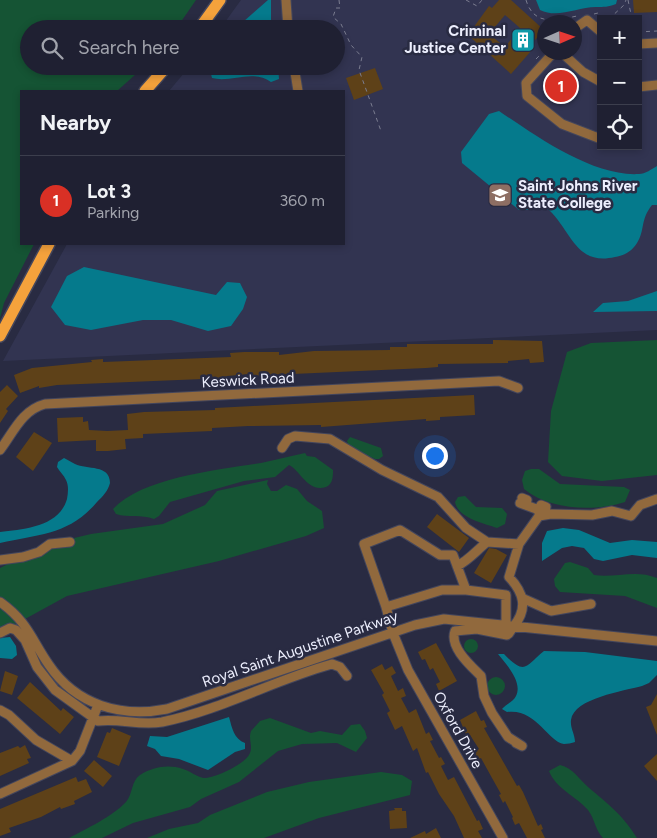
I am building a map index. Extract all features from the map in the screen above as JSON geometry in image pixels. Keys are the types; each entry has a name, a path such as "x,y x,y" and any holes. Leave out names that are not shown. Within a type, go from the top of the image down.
{"main road":[{"path":"206,20 220,0"},
{"path":"146,90 159,75"},
{"path":"0,336 48,245"}],"street":[{"path":"286,0 287,20"},
{"path":"582,23 587,20 597,29"},
{"path":"642,44 657,43"},
{"path":"547,60 526,83 527,96 562,124 597,137"},
{"path":"570,60 583,72 597,80"},
{"path":"295,75 298,90"},
{"path":"642,87 657,85"},
{"name":"Keswick Road","path":"0,450 24,416 37,406 45,404 499,381 518,388"},
{"path":"282,448 288,439 295,436 330,439 382,470 438,498 466,528 487,542 519,544"},
{"path":"527,500 522,498 527,502 520,503 539,510 539,514 543,511 587,514 612,511 631,516 640,505 653,500"},
{"path":"510,624 520,619 522,598 520,588 509,577 519,544 534,520 543,511"},
{"name":"Oxford Drive","path":"457,566 453,556 440,555 400,530 364,544 393,633 408,670 503,838"},
{"path":"0,560 23,558 39,552 50,544 70,542"},
{"path":"466,590 457,566 466,562 468,556 487,542"},
{"path":"386,607 442,590 466,590 506,595 510,624 506,635 466,628 459,629 454,636 457,648 482,676 484,696 492,713 508,737 516,743"},
{"path":"522,598 551,611 591,604"},
{"name":"Royal Saint Augustine Parkway","path":"0,602 28,628 56,675 75,693 98,705 128,712 167,709 393,633 444,619 510,624 657,641"},
{"path":"0,633 10,628 20,633 38,667 55,690 98,721 112,718 141,725 157,723 241,699 332,664 340,667 347,676"},
{"path":"0,794 72,761 80,751 98,705"},
{"path":"0,710 9,715 36,740 72,761"}],"path":[{"path":"336,20 333,17 336,8 340,8 339,0"},
{"path":"466,0 477,6 482,0"},
{"path":"526,0 532,11 537,15"},
{"path":"613,15 627,0"},
{"path":"627,0 631,15"},
{"path":"594,14 598,13 600,15"},
{"path":"642,32 657,31"},
{"path":"345,32 351,45 363,60 360,70 381,131"}],"shaded area":[{"name":"Saint Johns River State College","path":"241,0 657,0 657,330 3,361 66,245 345,245 345,90 170,90 182,75 345,75 345,20 227,20"},
{"path":"268,0 271,0 271,20 245,20"},
{"path":"536,0 617,0 616,4 608,6 554,13 540,10"},
{"path":"211,75 279,75 279,79 271,82 264,78 249,76 227,79 212,78"},
{"path":"499,111 547,143 584,162 603,169 639,174 657,166 657,205 652,205 648,210 639,239 630,251 615,257 591,257 576,245 549,210 519,210 462,163 461,152 489,114"},
{"path":"84,267 216,295 227,282 240,283 247,297 243,309 231,326 208,331 171,320 143,320 91,330 65,325 51,307 67,276"},
{"path":"657,291 657,311 593,312 603,303 628,301"},
{"path":"64,458 80,466 102,470 106,473 110,483 105,493 86,513 65,527 41,535 0,543 0,532 30,528 57,516 63,508 68,492 65,478 57,467 58,462"},
{"path":"563,528 579,530 610,543 632,540 657,542 657,558 632,555 603,561 594,559 584,548 572,546 562,548 542,561 542,543 547,531"},
{"path":"10,637 16,646 17,655 12,659 0,658 0,638"},
{"path":"544,651 585,652 657,661 657,675 649,683 642,686 612,693 581,706 574,712 571,720 575,742 564,744 558,742 526,715 517,712 507,712 502,709 515,698 518,691 513,674 498,654 504,654 511,661 522,667 529,664"},
{"path":"229,717 236,736 245,743 245,749 235,752 208,770 179,759 161,756 155,749 147,746 150,736 167,737"}],"green space":[{"path":"0,0 196,0 182,20 20,20 20,75 135,75 118,90 20,90 20,245 33,245 4,303 0,318"},
{"path":"657,340 657,475 602,481 562,476 548,462 551,411 567,352 591,343"},
{"path":"350,437 381,448 383,456 375,459 349,447 347,441"},
{"path":"305,453 307,456 315,457 333,470 332,480 328,486 314,487 289,465 275,477 244,481 170,502 159,516 154,519 116,514 113,509 126,498 162,482"},
{"path":"539,469 560,484 624,487 630,490 625,502 613,505 586,508 559,505 534,496 524,489 522,480 525,471"},
{"path":"268,480 267,484 271,491 277,491 286,485 297,489 307,501 322,511 324,528 306,536 219,561 67,596 25,619 0,598 0,568 49,544 91,534 163,524 205,505 217,491"},
{"path":"465,496 476,507 502,508 507,514 505,524 497,528 466,516 457,508 455,502 458,497"},
{"path":"570,562 588,568 594,575 641,574 657,578 657,608 625,596 560,592 555,586 554,579 565,563"},
{"path":"0,607 18,623 0,628"},
{"path":"468,639 474,639 478,646 474,653 468,653 464,649 464,643"},
{"path":"496,677 502,680 505,686 502,692 496,695 490,692 487,686 490,680"},
{"path":"270,718 311,733 320,731 342,735 351,725 360,724 367,738 356,752 337,743 302,744 278,751 239,782 201,799 190,807 133,823 102,838 69,838 99,822 121,807 128,799 137,778 150,770 161,767 177,767 204,778 237,766 250,753 251,731 260,721"},
{"path":"560,765 572,771 614,810 626,822 637,838 603,838 598,832 588,810 561,788 552,777 549,771"},
{"path":"381,772 402,775 412,781 410,795 319,818 264,838 147,838 169,829 198,823 210,815 267,792 309,782"}],"building":[{"name":"Criminal Justice Center","path":"499,0 511,0 537,24 537,38 528,48 531,51 511,74 468,35 489,6 492,8","holes":["505,15 520,28 505,47 489,34"]},
{"path":"633,0 657,0 657,12 634,13"},
{"path":"375,68 383,89 354,100 346,78"},
{"path":"493,340 542,341 544,362 530,363 529,359 508,361 508,363 438,364 438,367 426,368 249,376 249,374 227,376 227,378 57,385 39,388 39,386 20,393 14,375 32,368 92,362 91,360 103,359 103,362 231,357 230,353 244,352 279,352 279,355 314,351 390,350 390,347 407,347 407,344 493,344"},
{"path":"7,385 18,396 6,409 8,411 0,423 0,392"},
{"path":"474,395 475,415 440,417 440,420 426,421 426,419 321,427 321,425 248,426 212,428 212,431 143,434 143,438 125,439 126,449 108,451 96,451 96,440 58,442 57,418 83,417 83,422 88,421 89,430 128,430 127,414 144,412 215,410 215,408"},
{"path":"34,432 52,443 33,471 16,457"},
{"path":"437,514 469,538 459,552 427,527"},
{"path":"489,548 496,549 507,555 491,583 474,573"},
{"path":"436,643 457,681 439,691 436,684 440,682 433,668 430,670 425,659 422,660 418,652"},
{"path":"382,664 385,670 392,666 396,673 391,676 398,691 403,688 406,696 401,698 409,713 416,709 426,734 429,732 433,740 430,741 439,758 441,757 445,764 441,766 448,780 454,777 477,821 479,820 483,829 478,831 482,838 464,838 454,816 439,794 428,772 426,773 417,748 413,751 402,726 395,730 387,713 390,711 382,695 384,693 371,670"},
{"path":"5,671 18,676 12,695 0,691"},
{"path":"30,682 61,711 63,708 74,717 60,734 17,698"},
{"path":"657,694 657,735 646,707 651,705"},
{"path":"476,711 481,721 484,720 487,727 484,728 517,786 519,785 523,792 538,826 541,824 543,829 541,830 545,838 527,838 519,823 515,825 505,801 503,803 499,795 501,794 481,758 478,759 474,752 479,749 470,735 467,737 460,720"},
{"path":"112,728 131,736 119,766 97,757 107,732 110,733"},
{"path":"25,745 31,758 27,759 29,763 0,776 0,753"},
{"path":"657,754 657,781 644,766"},
{"path":"94,760 112,776 103,787 84,771"},
{"path":"76,777 78,782 86,779 92,792 74,801 75,804 61,809 60,807 41,817 9,828 11,832 0,836 0,809"},
{"path":"394,808 402,808 402,811 406,811 407,828 390,829 389,811 395,810"},
{"path":"436,828 441,838 410,838 425,831 426,834"}],"place":[{"name":"Criminal Justice Center","path":"523,40"},
{"name":"Lot 3","path":"561,86"},
{"name":"Saint Johns River State College","path":"500,195"}]}
